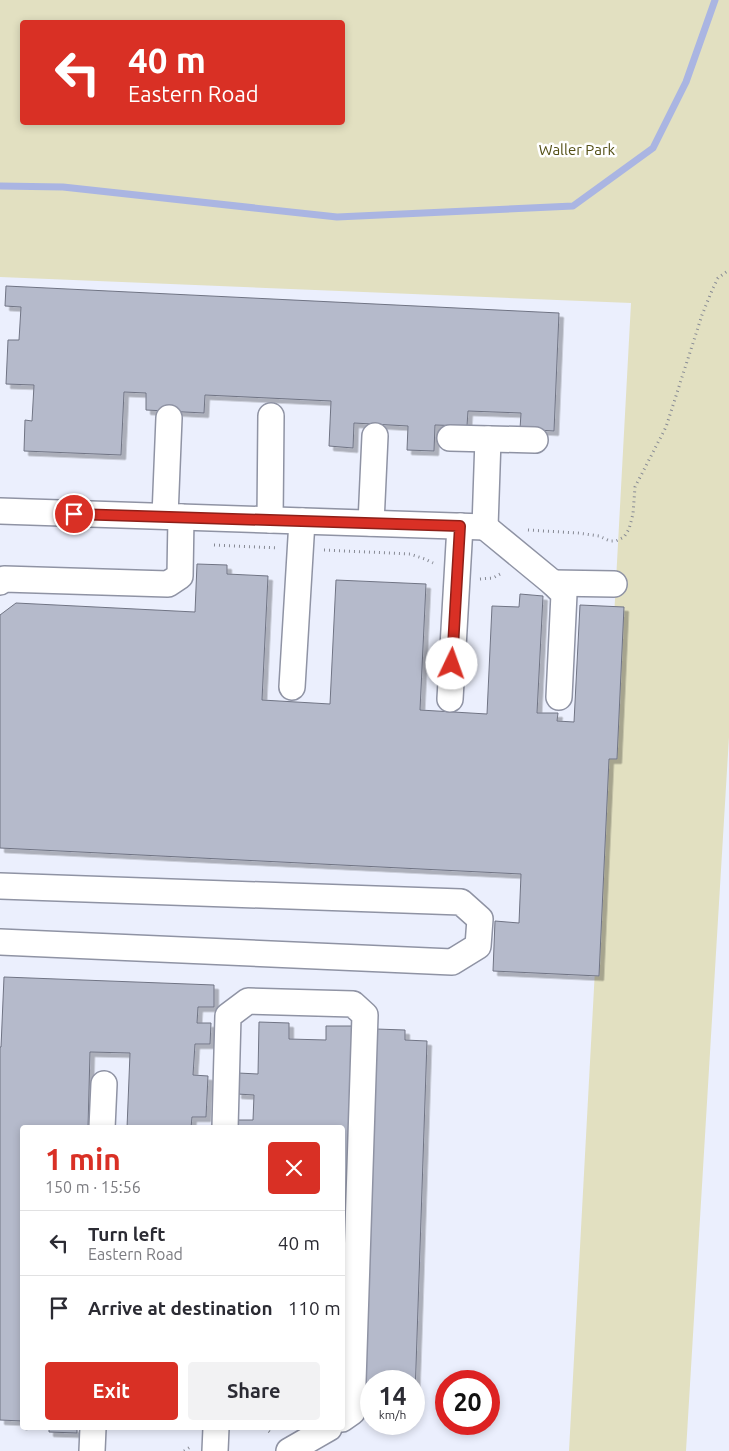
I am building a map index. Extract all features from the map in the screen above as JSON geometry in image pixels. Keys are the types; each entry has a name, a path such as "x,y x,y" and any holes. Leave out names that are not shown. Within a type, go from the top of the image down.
{"street":[{"path":"270,520 271,416"},
{"path":"0,582 4,579 168,584 180,576 173,517 169,418"},
{"path":"371,523 375,436"},
{"path":"450,438 535,440"},
{"path":"485,527 488,439"},
{"path":"0,511 485,527 564,594 559,697"},
{"path":"292,687 302,521"},
{"path":"450,699 460,526"},
{"path":"553,583 614,584"},
{"path":"0,886 461,902 480,919 478,946 452,962 0,942"},
{"path":"225,1125 228,1016 248,1001 353,1004 365,1016 352,1412 345,1417"},
{"path":"102,1125 104,1084"},
{"path":"92,1451 93,1430"},
{"path":"215,1451 216,1430"},
{"path":"289,1451 326,1430"}],"path":[{"path":"528,530 578,532 599,536 610,541 616,541 624,537 629,529 633,514 635,487 666,427 702,315 718,278 729,270"}],"green space":[{"name":"Waller Park","path":"0,0 729,0 729,737 686,1451 569,1451 631,303 0,277"}],"building":[{"path":"6,286 559,313 554,431 520,429 521,413 468,411 467,426 435,425 434,451 407,450 408,426 354,423 353,448 329,446 331,401 205,395 204,413 146,410 146,393 124,392 121,455 24,451 25,420 32,421 34,385 6,384 8,340 19,340 21,307 5,306"},
{"path":"197,564 227,565 227,574 268,576 262,700 330,704 336,580 426,584 420,710 487,714 492,606 519,607 520,594 543,596 537,713 558,713 557,721 574,722 580,605 624,607 617,759 609,759 599,976 493,971 495,921 519,923 521,874 0,848 0,615 16,603 195,612"},
{"path":"4,977 214,985 214,1007 198,1007 197,1023 211,1023 210,1044 195,1044 193,1075 208,1076 206,1117 192,1117 191,1125 127,1125 130,1053 90,1052 88,1125 20,1125 20,1421 0,1420 1,1047"},
{"path":"259,1022 289,1023 289,1039 326,1040 326,1026 353,1026 345,1304 345,1125 235,1125 236,1120 253,1120 254,1095 237,1094 238,1073 258,1074"},
{"path":"376,1029 405,1030 405,1040 427,1041 416,1370 364,1370"},
{"path":"49,1430 77,1430 77,1433 49,1432"}],"waterway":[{"path":"0,186 63,187 337,217 573,206 653,148 686,82 715,0"}],"route":[{"path":"74,514 460,526 452,664"}]}
